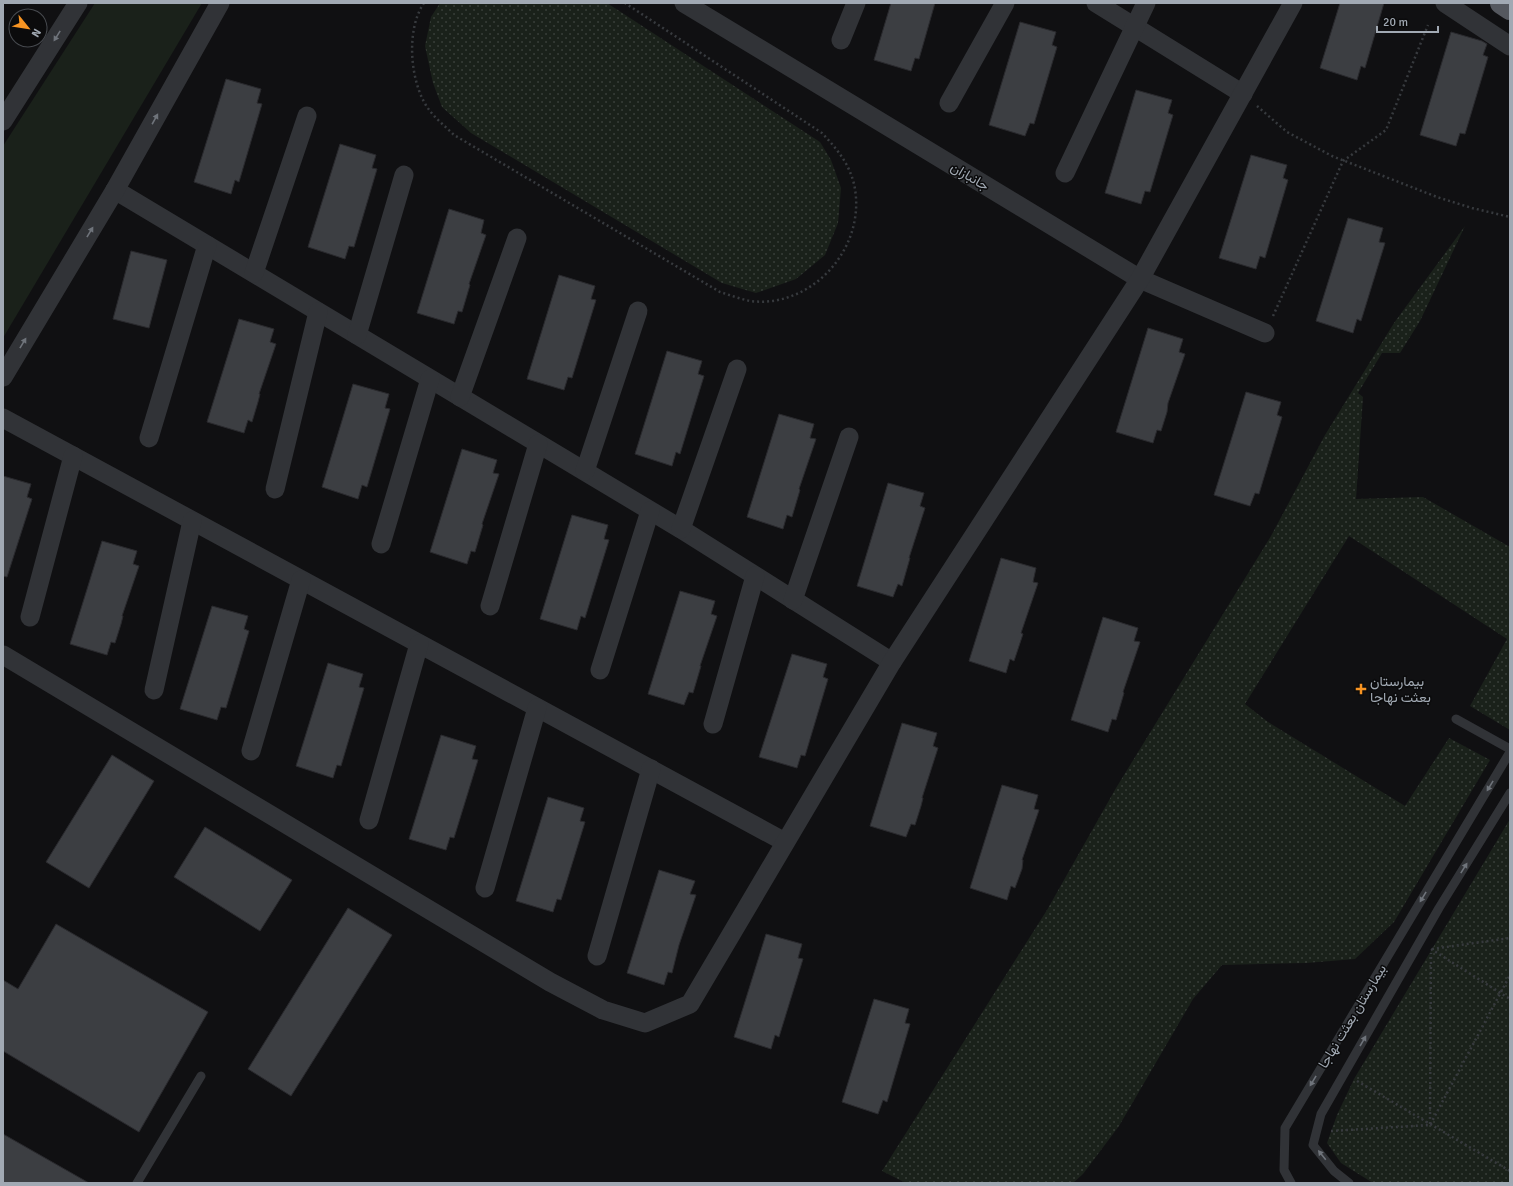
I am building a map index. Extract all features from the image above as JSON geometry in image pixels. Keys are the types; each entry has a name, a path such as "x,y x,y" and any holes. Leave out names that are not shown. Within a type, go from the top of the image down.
{"highway":[{"path":"1501,3 1510,9"}],"street":[{"path":"3,121 78,3"},
{"path":"3,377 115,190 220,3"},
{"name":"جانبازان","path":"684,3 1140,279 1265,333"},
{"path":"841,40 856,3"},
{"path":"949,103 1005,3"},
{"path":"1096,3 1243,94"},
{"path":"1065,173 1146,3"},
{"path":"3,655 550,982 603,1010 645,1023 690,1004 784,842 892,662 1140,279 1293,3"},
{"path":"1445,3 1510,46"},
{"path":"254,273 307,116"},
{"path":"357,335 404,175"},
{"path":"115,190 681,529 892,662"},
{"path":"460,397 516,238"},
{"path":"149,438 206,245"},
{"path":"585,471 638,311"},
{"path":"275,489 318,312"},
{"path":"681,529 737,369"},
{"path":"381,544 430,379"},
{"path":"3,418 784,842"},
{"path":"793,600 849,437"},
{"path":"490,606 538,444"},
{"path":"30,617 74,456"},
{"path":"600,670 650,511"},
{"path":"154,690 192,521"},
{"path":"713,724 756,576"},
{"path":"251,751 301,580"},
{"path":"368,820 419,644"},
{"path":"485,888 538,708"},
{"path":"597,956 651,769"}],"lane":[{"path":"1456,719 1510,749"},
{"name":"بیمارستان بعثت نهاجا","path":"1291,1183 1284,1170 1285,1128 1510,752"},
{"name":"بیمارستان بعثت نهاجا","path":"1349,1183 1334,1171 1313,1145 1321,1114 1439,908 1510,793"},
{"path":"137,1183 201,1076"}],"path":[{"path":"424,3 420,9 411,43 414,78 429,110 454,135 720,292 750,301 780,300 808,289 832,269 848,244 856,214 854,184 842,156 822,133 625,3"},
{"path":"1265,333 1343,161 1386,130 1428,25"},
{"path":"1243,94 1286,132 1343,161 1437,197 1472,208 1510,217"},
{"path":"1431,949 1510,938"},
{"path":"1431,949 1510,999"},
{"path":"1430,1125 1431,949"},
{"path":"1430,1125 1510,975"},
{"path":"1354,1079 1430,1125 1510,1170"},
{"path":"1331,1131 1430,1125"}],"shaded area":[{"path":"95,3 202,3 3,338 3,146"},
{"path":"440,3 607,3 820,142 831,160 841,188 838,223 825,255 796,279 756,293 722,283 471,133 442,107 433,83 425,46 431,17"},
{"path":"1465,226 1420,321 1400,353 1382,353 1358,393 1363,397 1356,499 1423,497 1510,547 1510,730 1470,706 1507,639 1349,536 1245,704 1268,722 1405,806 1449,738 1490,760 1394,922 1355,959 1306,963 1222,965 1193,999 1119,1126 1083,1174 1073,1183 906,1183 882,1171 1047,910 1116,788 1271,536 1325,435 1394,323"},
{"path":"1510,819 1510,1183 1373,1183 1341,1163 1327,1143 1337,1115 1354,1079"}],"building":[{"path":"891,3 935,3 919,59 915,58 911,71 874,60"},
{"path":"1340,3 1384,3 1365,68 1361,66 1357,80 1320,68"},
{"path":"1020,22 1056,32 1052,45 1057,47 1034,124 1030,123 1025,136 989,125"},
{"path":"1451,32 1482,41 1487,44 1483,55 1488,57 1465,134 1460,133 1456,146 1420,135"},
{"path":"226,79 261,89 257,103 262,104 239,182 235,180 231,194 194,182"},
{"path":"1136,90 1172,100 1168,113 1173,115 1150,192 1145,191 1141,204 1105,193"},
{"path":"340,144 376,155 372,168 377,169 354,247 349,246 345,259 308,247"},
{"path":"1251,155 1287,165 1283,178 1288,180 1265,258 1260,256 1256,269 1219,258"},
{"path":"449,209 484,220 481,233 486,235 469,284 470,285 462,312 458,311 454,324 417,313"},
{"path":"1348,218 1383,228 1379,242 1385,243 1361,321 1357,319 1353,333 1316,321"},
{"path":"131,251 167,260 149,328 113,319"},
{"path":"559,275 595,286 591,299 596,300 572,378 568,377 564,390 527,379"},
{"path":"239,319 274,329 270,342 276,344 259,394 252,422 248,420 244,433 207,422"},
{"path":"1148,328 1183,339 1179,352 1185,354 1168,403 1167,412 1161,431 1157,430 1153,443 1116,432"},
{"path":"667,351 702,361 698,374 704,376 680,454 676,452 672,466 635,454"},
{"path":"353,384 389,394 385,408 390,409 367,487 362,485 358,499 322,487"},
{"path":"1246,392 1281,402 1277,415 1282,417 1259,494 1255,493 1250,506 1214,495"},
{"path":"779,414 814,424 810,438 816,439 799,489 800,490 792,517 787,515 783,529 747,517"},
{"path":"462,449 497,460 493,473 499,474 482,524 483,525 475,552 471,551 467,564 430,552"},
{"path":"3,476 31,484 27,497 32,499 7,577 3,576"},
{"path":"888,483 924,493 920,506 925,508 909,558 902,586 898,584 893,597 857,586"},
{"path":"572,515 608,525 604,539 609,540 585,618 581,616 577,630 540,619"},
{"path":"102,541 137,551 133,564 139,566 122,616 115,643 111,642 107,655 70,644"},
{"path":"1001,558 1036,568 1033,582 1038,583 1021,633 1023,634 1014,661 1010,659 1006,673 969,661"},
{"path":"680,591 715,601 711,614 717,616 700,666 693,693 689,692 684,705 648,694"},
{"path":"212,606 248,616 244,629 249,631 226,708 221,707 217,720 180,709"},
{"path":"1103,617 1138,628 1134,641 1140,642 1123,692 1124,693 1116,720 1112,719 1108,732 1071,720"},
{"path":"792,654 827,664 823,677 828,679 805,756 801,755 797,768 759,757"},
{"path":"328,663 363,674 359,687 364,688 341,766 337,765 333,778 296,766"},
{"path":"902,723 937,733 933,746 938,748 915,825 911,824 906,837 870,826"},
{"path":"441,735 476,746 472,759 478,760 454,838 450,837 446,850 409,839"},
{"path":"112,755 154,781 89,888 46,862"},
{"path":"1002,785 1038,795 1034,809 1039,810 1022,860 1022,869 1015,888 1011,886 1007,900 970,888"},
{"path":"548,797 584,808 580,821 585,822 561,900 557,899 553,912 516,901"},
{"path":"205,827 292,880 260,931 174,877"},
{"path":"659,870 695,881 690,894 696,895 679,945 672,973 668,972 664,985 627,973"},
{"path":"348,908 392,935 291,1096 248,1069"},
{"path":"56,924 208,1012 139,1132 3,1051 3,980 18,989"},
{"path":"766,934 802,944 798,958 803,959 779,1037 775,1035 771,1049 734,1037"},
{"path":"874,999 909,1009 905,1023 910,1024 887,1102 883,1100 878,1114 842,1102"},
{"path":"3,1134 89,1183 3,1183"}],"place":[{"name":"بیمارستان بعثت نهاجا","path":"1361,689"}]}
